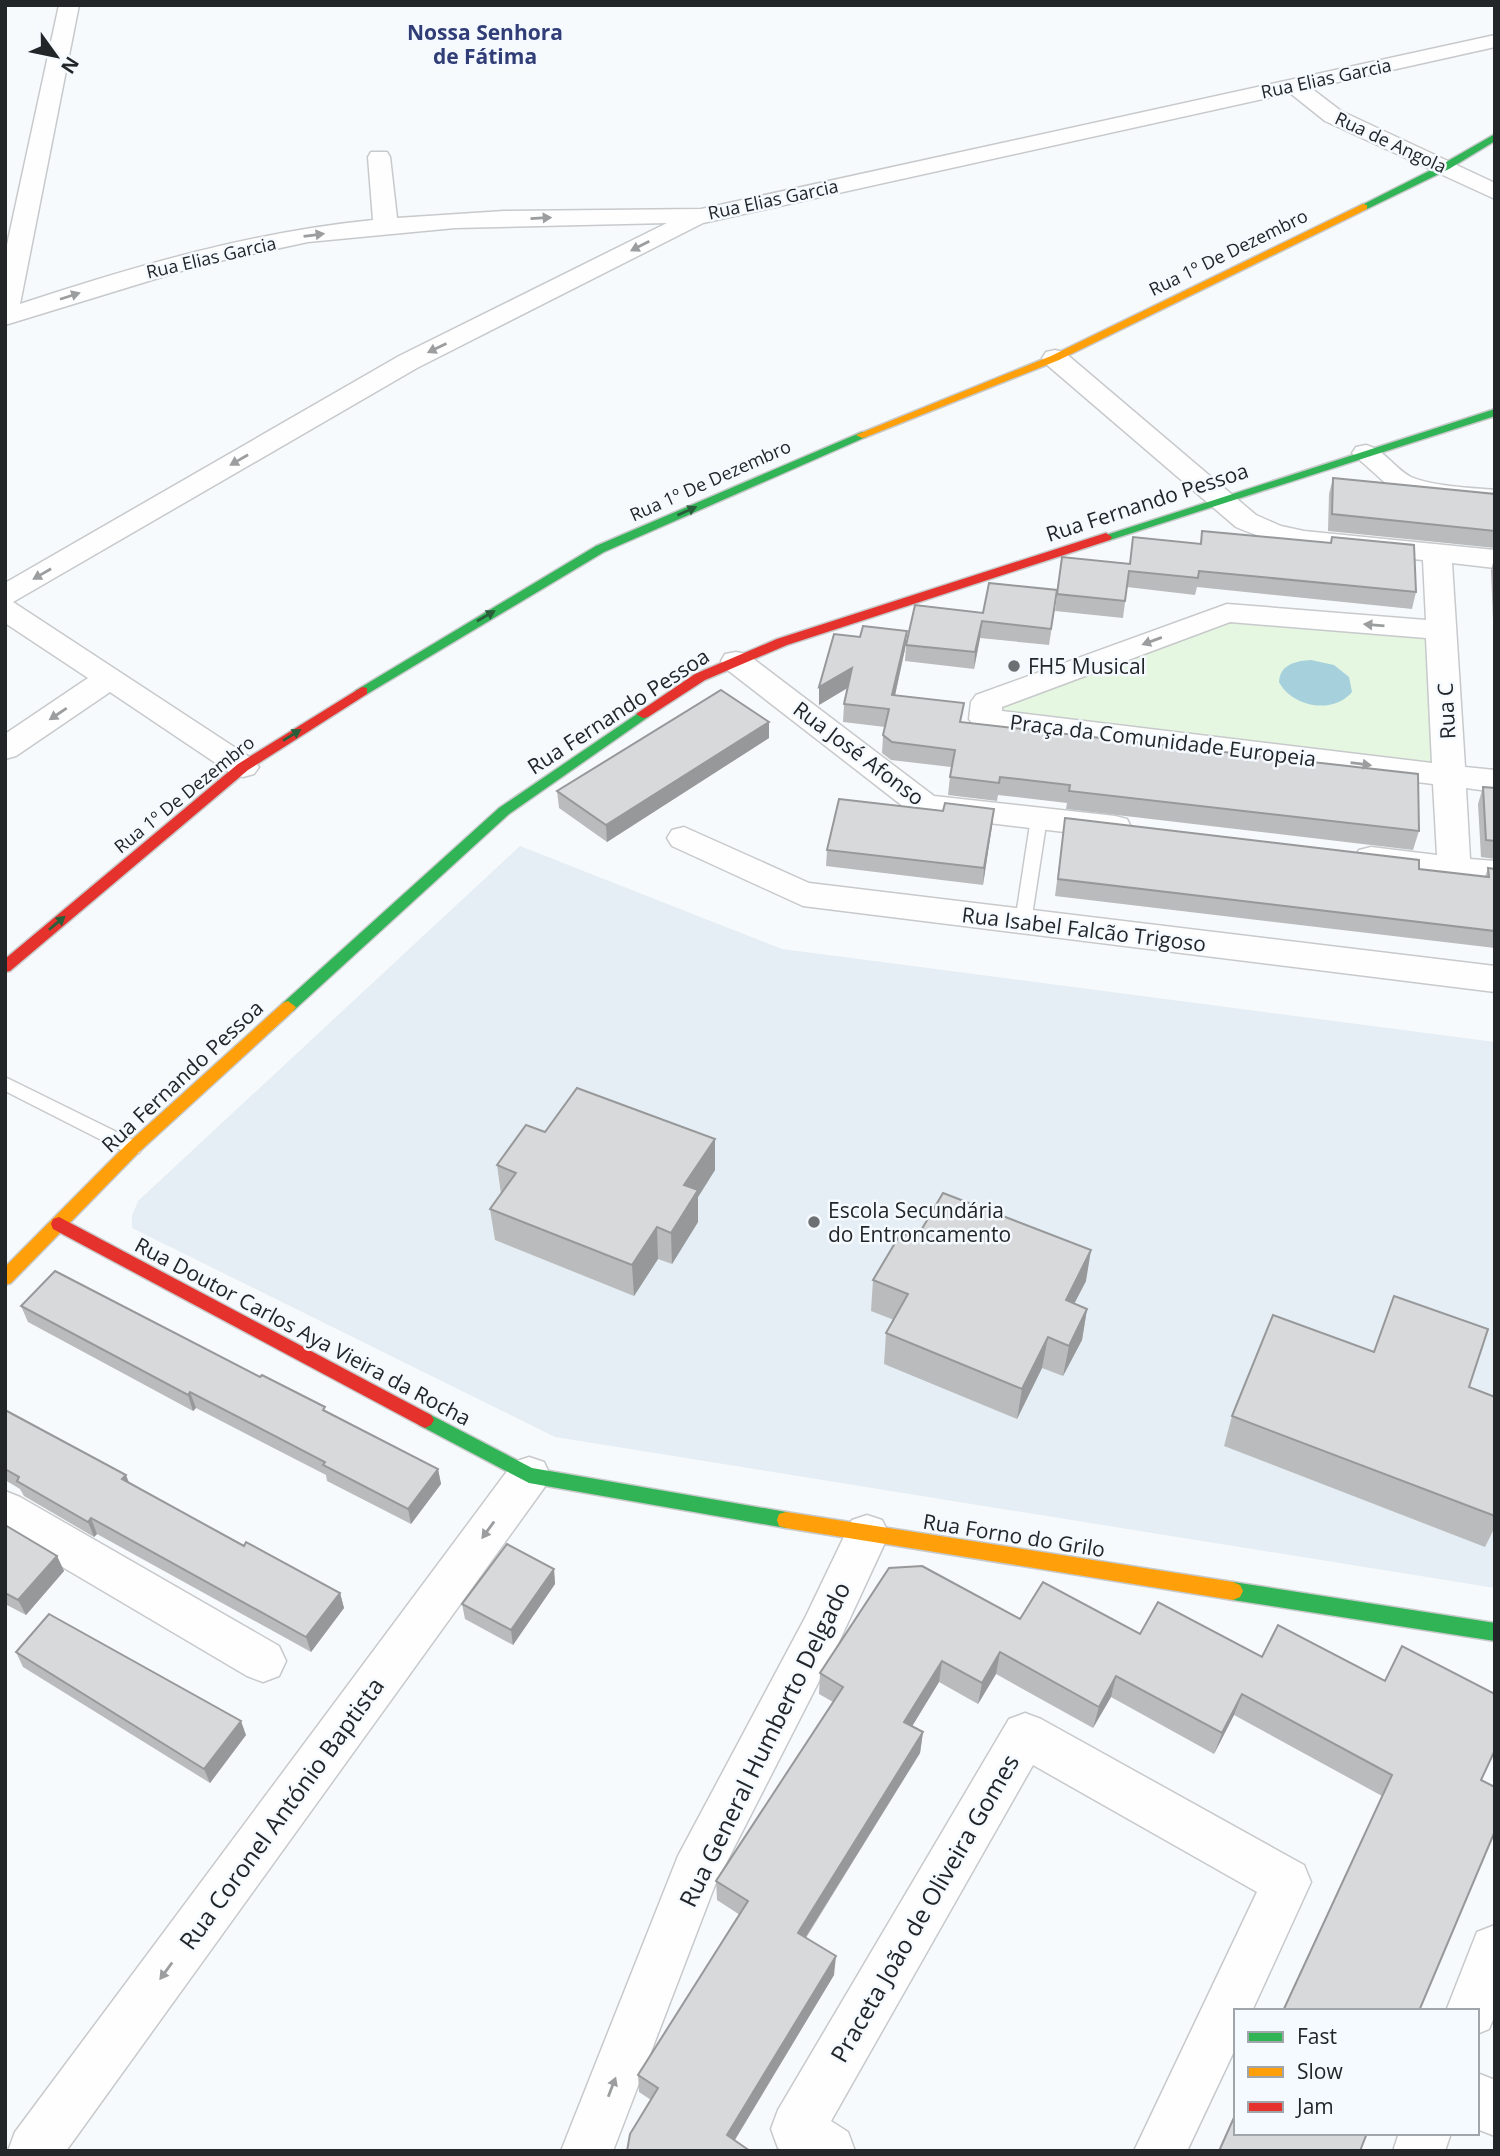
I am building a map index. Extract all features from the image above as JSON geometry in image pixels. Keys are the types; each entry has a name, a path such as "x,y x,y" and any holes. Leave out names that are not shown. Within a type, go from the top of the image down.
{"street":[{"path":"5,316 13,245 32,186 69,5"},
{"name":"Rua Elias Garcia","path":"5,316 144,271 308,235 386,227 570,216 701,216 1495,41"},
{"path":"1454,51 1495,62"},
{"name":"Rua de Angola","path":"1292,84 1333,116 1495,192"},
{"name":"Rua 1º De Dezembro","path":"5,967 243,767 421,654 600,549 808,457 1055,358 1445,167 1495,137"},
{"path":"379,157 386,227"},
{"path":"5,187 32,186"},
{"path":"5,595 408,362 701,216"},
{"path":"1055,358 1246,521 1271,533 1304,540 1495,559"},
{"name":"Rua Fernando Pessoa","path":"5,1278 133,1148 504,811 604,739 700,677 782,642 1495,412"},
{"path":"1366,453 1402,483 1458,495 1495,498"},
{"name":"Rua C","path":"1437,553 1454,868"},
{"path":"5,608 243,767"},
{"name":"Praça da Comunidade Europeia","path":"1442,630 1227,613 987,702 985,719 1449,775"},
{"name":"Rua José Afonso","path":"736,661 925,806 1150,831"},
{"path":"5,750 110,678"},
{"path":"1449,775 1495,781"},
{"name":"Rua Isabel Falcão Trigoso","path":"684,838 803,894 1495,979"},
{"path":"1343,855 1495,873"},
{"name":"Rua Doutor Carlos Aya Vieira da Rocha","path":"58,1224 528,1475"},
{"name":"Rua Forno do Grilo","path":"528,1475 867,1534 1495,1632"},
{"name":"Rua Coronel António Baptista","path":"34,2151 528,1475"},
{"path":"5,1510 263,1661"},
{"name":"Rua General Humberto Delgado","path":"587,2151 695,1873 822,1630 867,1534"},
{"name":"Praceta João de Oliveira Gomes","path":"829,2151 797,2129 1025,1735 1287,1882 1160,2151"},
{"path":"1472,2009 1495,1950"},
{"path":"1479,2100 1495,2109"}],"lane":[{"path":"1023,922 1039,818"},
{"path":"5,1083 133,1148"}],"shaded area":[{"name":"Escola Secundária do Entroncamento","path":"520,846 782,949 1495,1042 1495,1588 555,1437 132,1228 132,1216 138,1201"}],"green space":[{"path":"1229,616 1434,633 1437,767 996,717 998,701"}],"water":[{"path":"1311,660 1334,665 1349,677 1352,692 1334,704 1324,706 1303,702 1285,691 1279,682 1282,671 1295,663"}],"building":[{"path":"1333,478 1495,494 1495,531 1332,514"},
{"path":"1202,531 1331,543 1332,537 1414,545 1416,592 1199,571 1198,578 1129,571 1125,601 1057,594 1062,557 1130,564 1133,537 1201,544"},
{"path":"989,583 1057,590 1051,629 982,621 975,652 906,645 915,605 983,613"},
{"path":"863,626 907,631 892,695 964,703 960,722 1418,774 1419,831 1069,791 1070,785 1000,777 999,783 950,777 955,750 892,742 883,735 889,709 844,704 852,668 819,687 834,634 860,637"},
{"path":"721,690 769,722 606,825 557,791"},
{"path":"1483,787 1495,788 1495,841 1486,840"},
{"path":"839,799 943,811 945,803 994,809 984,868 827,850"},
{"path":"1065,818 1419,860 1419,869 1489,877 1488,868 1495,869 1495,931 1058,879"},
{"path":"577,1088 715,1139 684,1185 698,1190 671,1233 657,1227 632,1265 490,1209 516,1173 497,1165 526,1125 545,1132"},
{"path":"943,1193 1091,1250 1066,1300 1087,1309 1069,1346 1048,1337 1022,1389 886,1333 908,1294 873,1280 901,1233 916,1239"},
{"path":"55,1271 260,1377 262,1375 325,1407 323,1410 438,1469 408,1509 323,1465 325,1462 190,1392 188,1395 21,1306"},
{"path":"1394,1296 1488,1329 1469,1387 1495,1397 1495,1516 1232,1416 1273,1315 1374,1352"},
{"path":"5,1410 126,1475 122,1479 244,1546 246,1542 340,1593 306,1637 91,1518 88,1522 17,1481 19,1477 5,1469"},
{"path":"5,1525 57,1556 18,1600 5,1593"},
{"path":"507,1544 554,1569 511,1630 462,1604"},
{"path":"922,1566 1020,1619 1043,1582 1140,1634 1158,1602 1262,1657 1278,1625 1385,1681 1402,1646 1495,1694 1495,1750 1481,1780 1495,1787 1495,1831 1420,2009 1284,2009 1392,1775 1242,1694 1222,1733 1116,1676 1099,1707 1000,1652 982,1683 942,1661 904,1722 923,1732 798,1933 836,1956 727,2135 750,2151 627,2151 630,2134 658,2088 638,2075 748,1901 716,1881 843,1687 820,1673 889,1568"},
{"path":"49,1614 241,1721 204,1769 16,1652"},
{"path":"1234,2117 1234,2135 1366,2135 1360,2151 1219,2151"}],"traffic: fast":[{"path":"1363,207 1445,167 1495,137"},
{"path":"1106,537 1495,412"},
{"path":"362,691 600,549 862,435"},
{"path":"288,1007 504,811 643,714"},
{"path":"425,1420 529,1475 786,1520"},
{"path":"1233,1591 1495,1632"}],"traffic: slow":[{"path":"862,435 1055,358 1363,207"},
{"path":"5,1278 133,1148 288,1007"},
{"path":"786,1520 1233,1591"}],"traffic: jam":[{"path":"643,714 700,677 782,642 1106,537"},
{"path":"5,967 243,767 362,691"},
{"path":"59,1224 425,1420"}],"place":[{"name":"FH5 Musical","path":"1014,666"},
{"name":"Escola Secundária do Entroncamento","path":"814,1222"}],"district":[{"name":"Nossa Senhora de Fátima","path":"485,44"}]}
